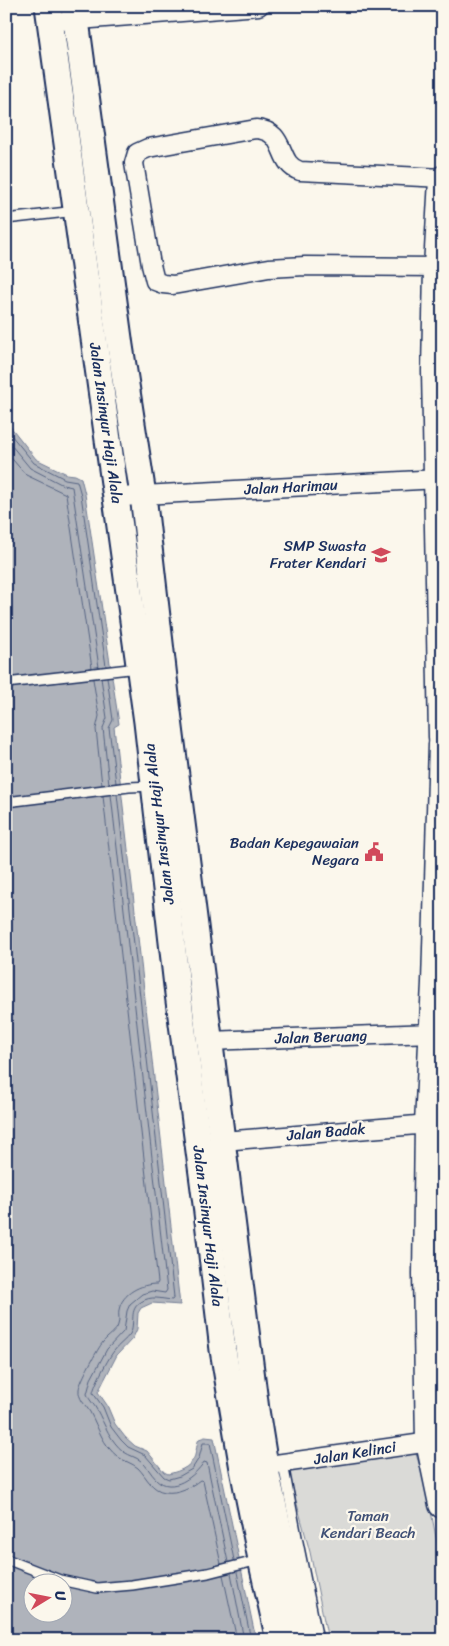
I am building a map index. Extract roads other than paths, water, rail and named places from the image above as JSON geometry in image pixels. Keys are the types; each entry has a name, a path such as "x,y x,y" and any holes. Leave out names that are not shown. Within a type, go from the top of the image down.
{"highway":[{"path":"443,179 438,267 436,371 443,737"},
{"path":"443,744 439,983 433,1033 429,1124 428,1274 437,1438 443,1504"}],"main road":[{"name":"Jalan Insinyur Haji Alala","path":"75,13 120,346 143,495 209,1041 264,1466 303,1640"},
{"name":"Jalan Insinyur Haji Alala","path":"49,14 140,668 223,1350 264,1466 260,1560 279,1640"}],"street":[{"path":"49,14 259,6"},
{"path":"438,267 305,266 269,268 174,285 162,284 155,281 151,266 134,163 137,153 148,148 256,129 272,134 280,144 290,166 300,171 443,179"},
{"name":"Jalan Harimau","path":"116,498 439,479"},
{"name":"Jalan Beruang","path":"209,1041 433,1033"},
{"name":"Jalan Badak","path":"223,1140 429,1124"},
{"name":"Jalan Kelinci","path":"264,1466 437,1438"}],"lane":[{"path":"6,220 76,212"},
{"path":"6,683 140,668"},
{"name":"Jalan Insinyur Haji Alala","path":"6,802 129,787 154,786"},
{"path":"264,1466 298,1542 318,1640"},
{"path":"6,1559 60,1580 97,1588 132,1585 208,1573 260,1560"}],"water":[{"path":"6,421 36,459 67,474 81,478 85,494 119,724 114,727 180,1305 152,1303 141,1308 138,1313 137,1329 133,1338 117,1355 98,1392 107,1405 115,1424 125,1437 135,1446 147,1451 164,1472 168,1474 190,1464 195,1456 199,1439 205,1437 214,1438 256,1640 6,1640"}],"place":[{"name":"SMP Swasta Frater Kendari","path":"381,555"},
{"name":"Badan Kepegawaian Negara","path":"374,852"}],"park label":[{"name":"Taman Kendari Beach","path":"368,1524"}]}
